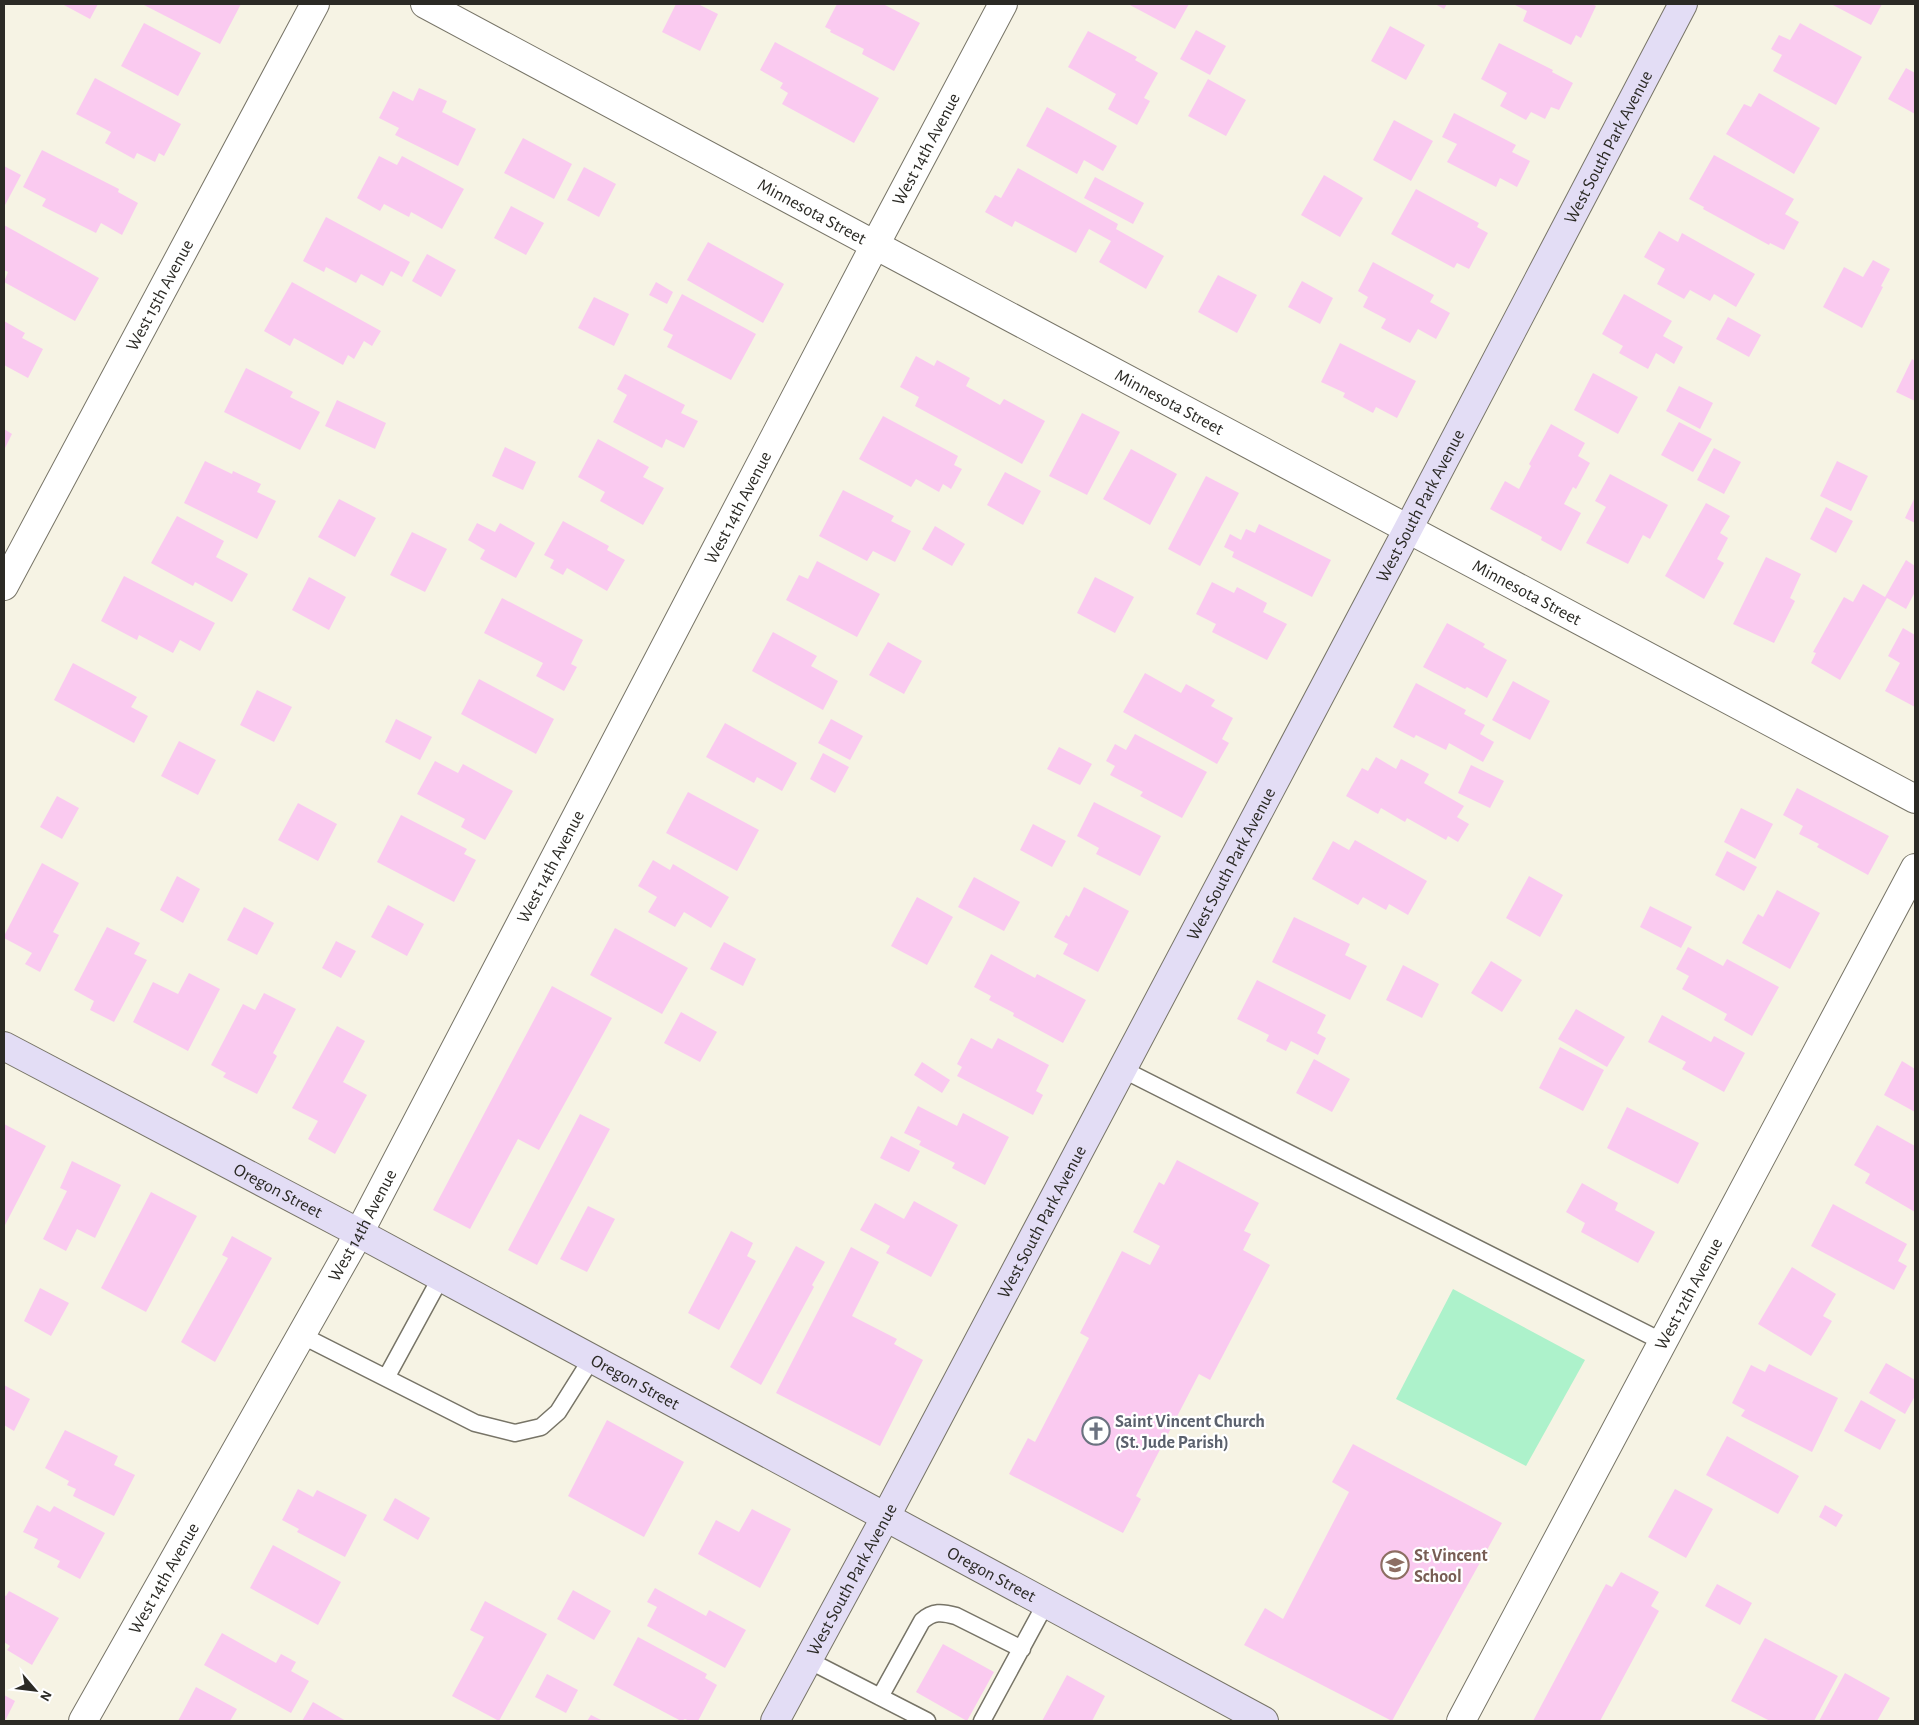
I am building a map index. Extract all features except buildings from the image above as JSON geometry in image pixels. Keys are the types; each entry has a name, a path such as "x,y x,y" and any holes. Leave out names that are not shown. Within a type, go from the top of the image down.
{"main road":[{"name":"West South Park Avenue","path":"775,1721 886,1516 1408,529 1683,4"},
{"name":"Oregon Street","path":"4,1046 359,1233 1264,1721"}],"street":[{"name":"West 15th Avenue","path":"4,586 315,4"},
{"name":"Minnesota Street","path":"425,4 1915,799"},
{"name":"West 14th Avenue","path":"83,1721 359,1233 875,245 1003,4"},
{"name":"West 12th Avenue","path":"1461,1721 1915,868"}],"lane":[{"path":"1122,1069 1663,1342"},
{"path":"386,1378 441,1277"},
{"path":"301,1335 475,1423 515,1433 541,1427 558,1412 592,1358"},
{"path":"982,1721 1046,1603"},
{"path":"880,1697 922,1621 930,1614 946,1613 956,1616 1022,1650"},
{"path":"808,1660 927,1721"}],"green space":[{"path":"1453,1289 1585,1360 1526,1466 1396,1399"}],"place":[{"name":"Saint Vincent Church (St. Jude Parish)","path":"1096,1431"},
{"name":"St Vincent School","path":"1395,1565"}]}
